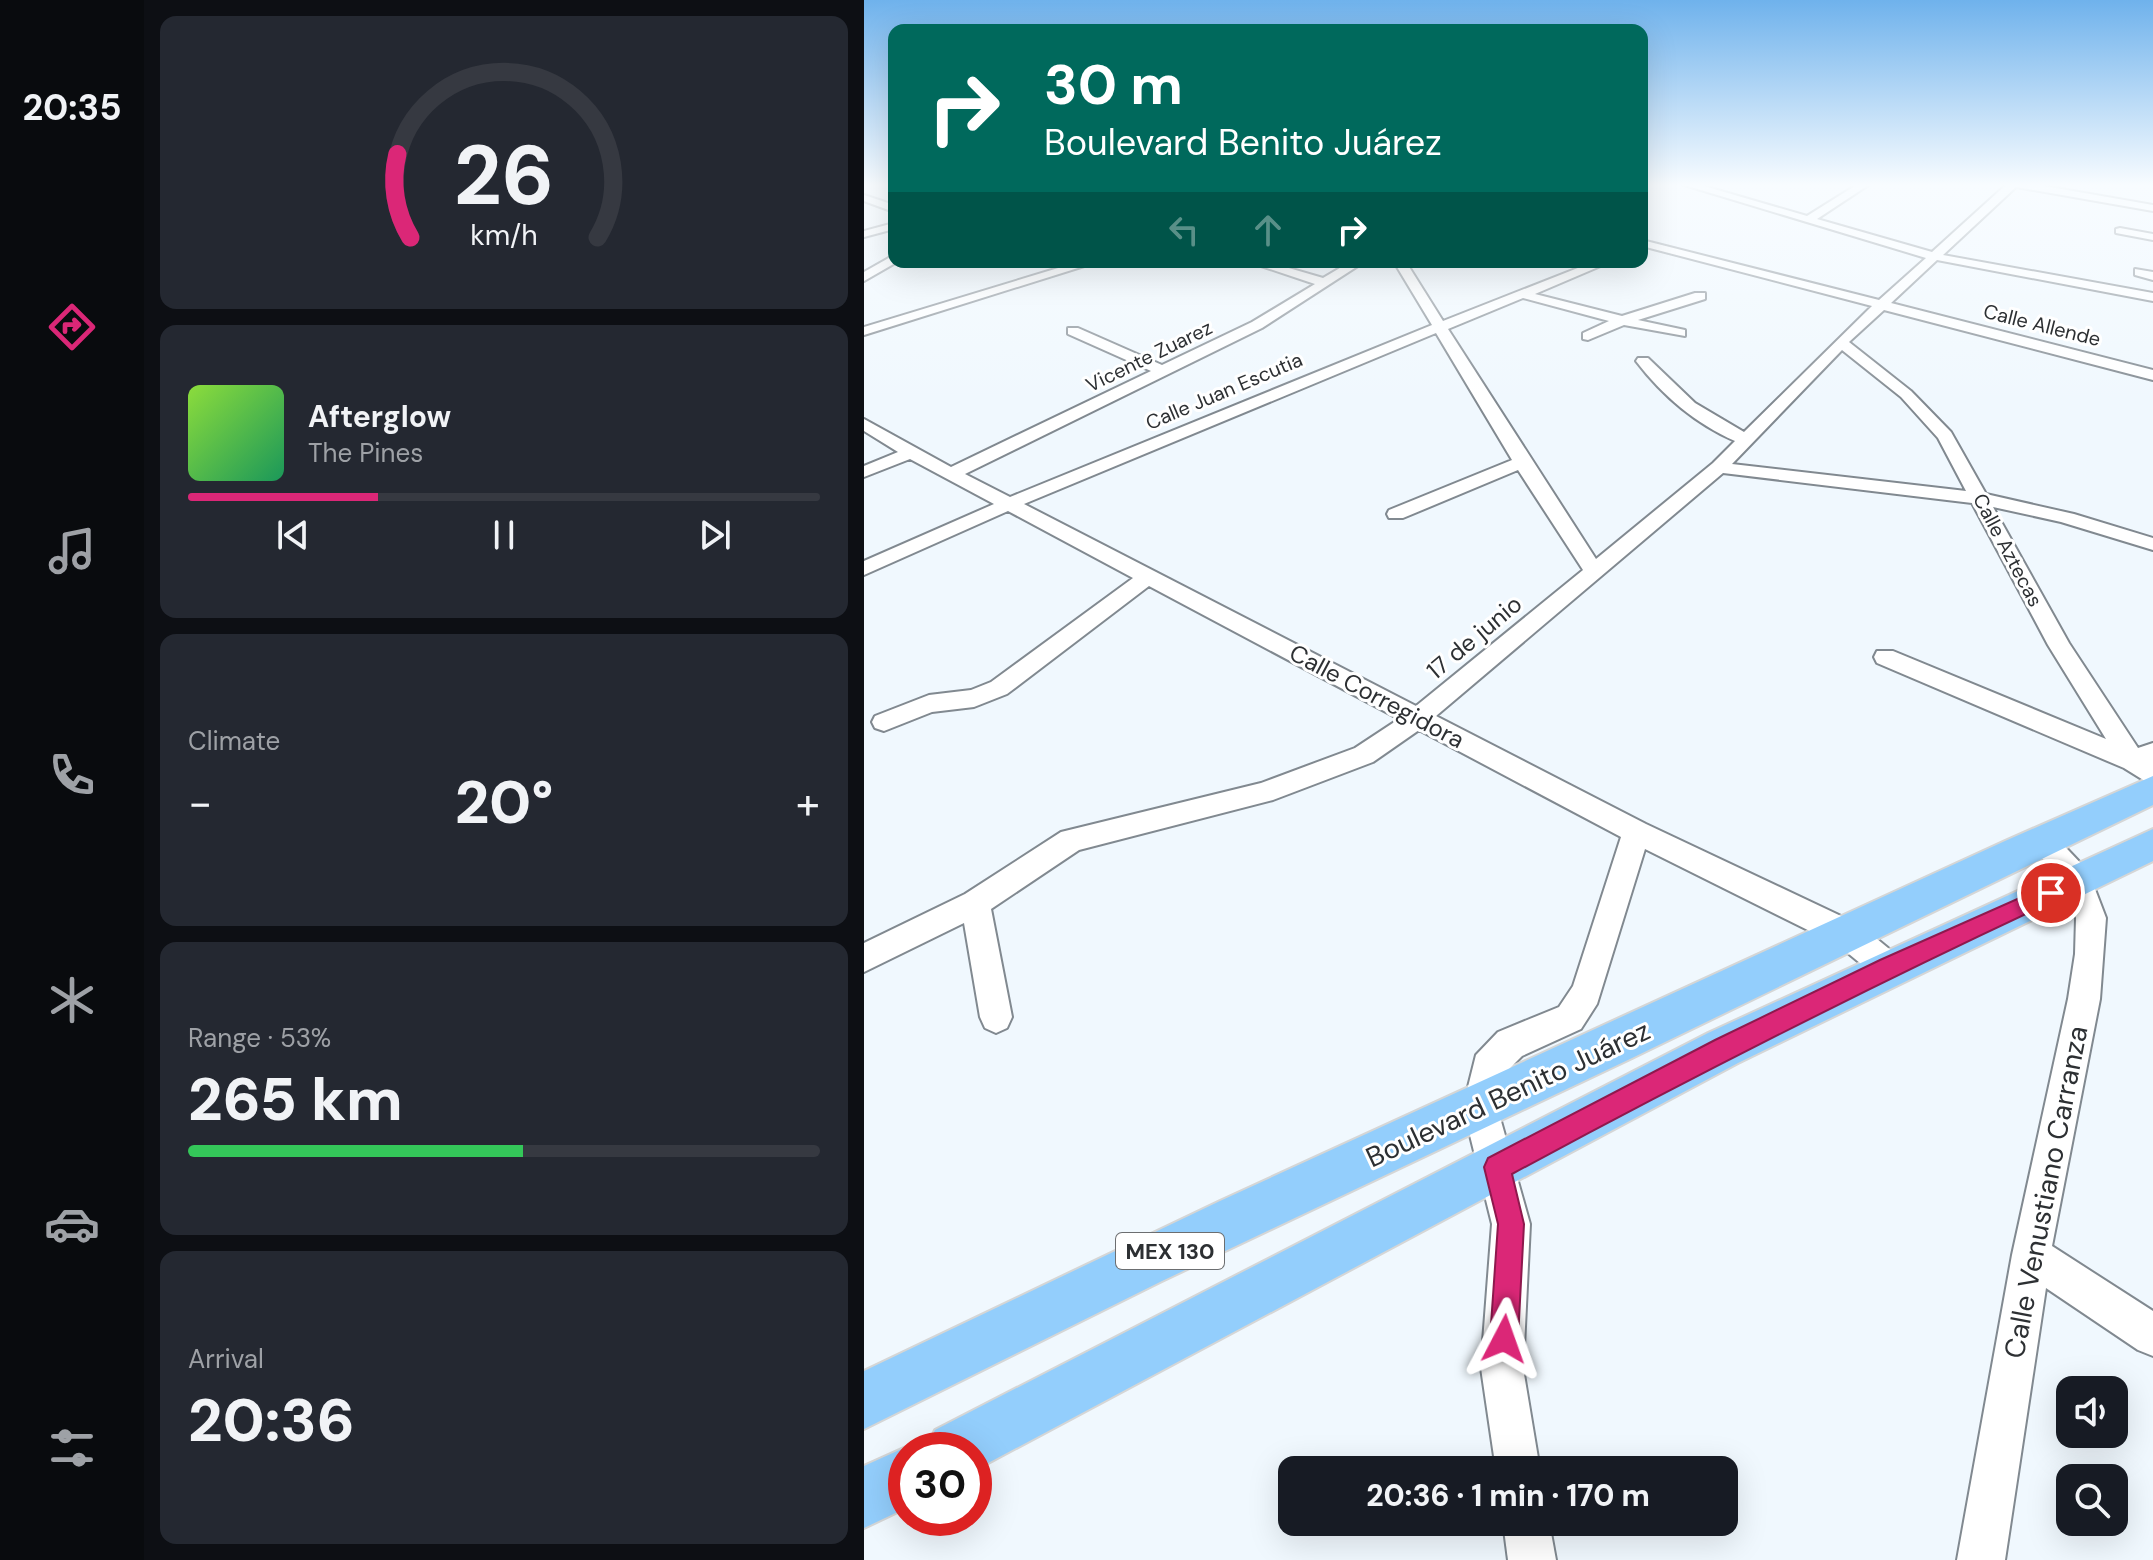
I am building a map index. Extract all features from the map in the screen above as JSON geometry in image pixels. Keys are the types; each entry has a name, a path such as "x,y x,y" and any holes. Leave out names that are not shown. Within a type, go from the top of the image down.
{"main road":[{"name":"Boulevard Benito Juárez","path":"864,1401 1009,1326 1849,935 2041,840 2148,770"},
{"name":"Boulevard Benito Juárez","path":"989,1432 1723,1048 1888,967 2153,844"},
{"path":"864,1498 888,1485"}],"street":[{"name":"Calle Allende","path":"1691,257 2153,375"},
{"name":"17 de junio","path":"864,958 975,903 1071,840 1264,793 1364,755 1418,718 1719,467 1841,342 1931,257"},
{"path":"1936,257 2153,297"},
{"path":"864,277 888,263"},
{"path":"864,331 1071,268"},
{"path":"1275,268 1323,282"},
{"name":"Vicente Zuarez","path":"951,474 1257,325 1348,268"},
{"path":"1404,268 1522,462 1594,571"},
{"name":"Calle Juan Escutia","path":"864,569 1010,502 1589,268"},
{"path":"2139,272 2153,276"},
{"path":"1523,294 1563,307 1680,333"},
{"path":"1588,336 1623,320 1700,296"},
{"path":"1073,331 1165,372"},
{"name":"Calle Aztecas","path":"1841,342 1906,394 1945,436 2059,645 2148,770"},
{"path":"1643,361 1674,397 1725,431 1746,439"},
{"name":"Calle Corregidora","path":"864,424 911,453 1010,502 1636,832 1849,935 1888,967"},
{"path":"864,472 911,453"},
{"path":"1396,514 1522,462"},
{"path":"1719,467 1756,474 1982,499 2086,522 2153,544"},
{"path":"884,722 929,704 974,698 999,688 1149,576"},
{"path":"1885,657 2148,770"},
{"path":"1516,1456 1502,1368 1511,1224 1480,1107 1488,1067 1510,1044 1570,1018 1586,993 1636,832"},
{"name":"Calle Venustiano Carranza","path":"1981,1560 2031,1255 2081,1014 2090,954 2091,918 2078,880 2041,840"},
{"path":"975,903 996,1017"},
{"path":"2031,1255 2153,1335"},
{"path":"1528,1536 1532,1560"}],"route":[{"path":"1504,1339 1511,1224 1497,1167 1723,1048 1888,967 2051,893"}]}
